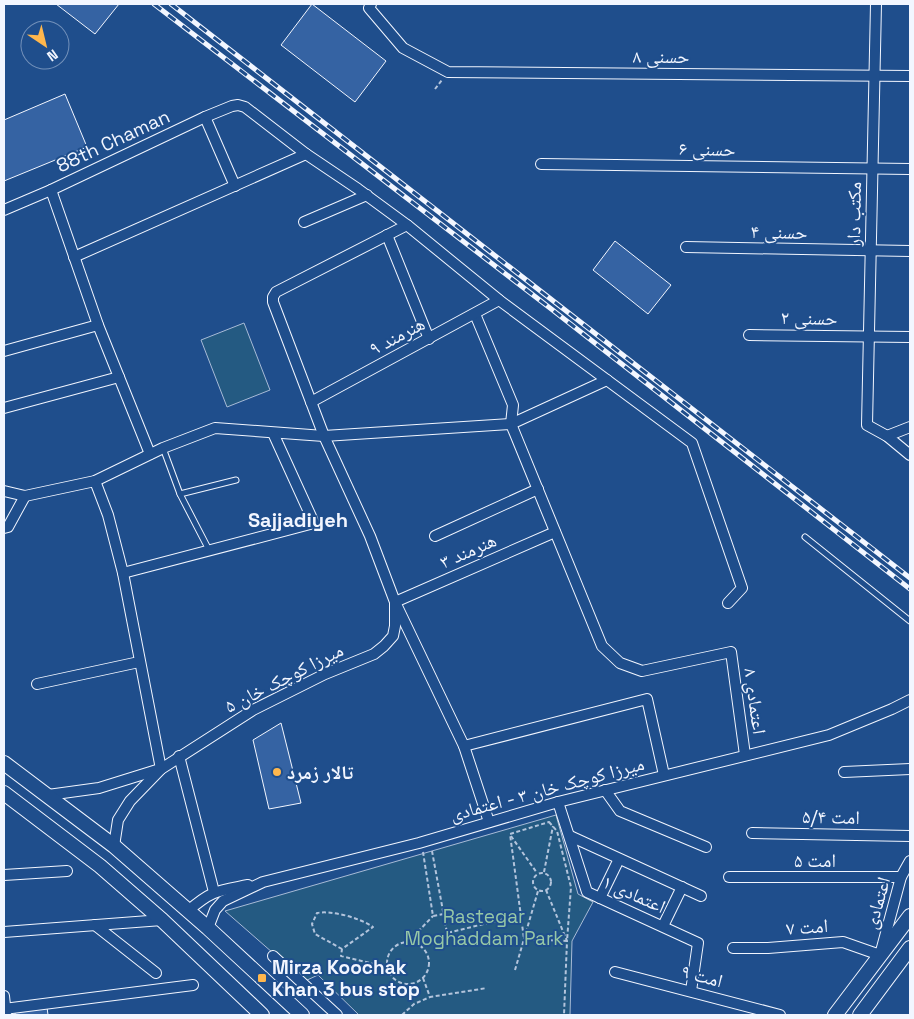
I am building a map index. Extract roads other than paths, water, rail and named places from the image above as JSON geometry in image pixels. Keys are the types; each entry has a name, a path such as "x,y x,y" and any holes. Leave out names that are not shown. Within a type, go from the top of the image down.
{"main road":[{"path":"4,763 114,846 208,928 302,1015"},
{"path":"4,793 100,866 162,920 262,1015"},
{"path":"835,1015 910,916"},
{"path":"860,1015 910,948"}],"street":[{"name":"حسنی ۸","path":"371,4 369,8 403,48 448,72 910,76"},
{"name":"مکتب دار","path":"876,4 867,424 887,436"},
{"name":"88th Chaman","path":"4,210 51,190 205,117 238,105 245,107 306,154"},
{"path":"205,117 235,186"},
{"path":"74,257 306,154 407,226 499,300 692,443 742,588 728,603"},
{"name":"حسنی ۶","path":"541,164 910,170"},
{"path":"51,190 98,325 150,454"},
{"path":"304,222 366,196"},
{"path":"407,226 276,292 273,302 324,436 370,536 395,602 464,746 489,822"},
{"path":"387,235 429,339"},
{"name":"حسنی ۴","path":"686,247 910,251"},
{"name":"هنرمند ۹","path":"312,402 499,300"},
{"path":"475,314 513,405 511,424 555,532"},
{"path":"4,351 98,325"},
{"name":"حسنی ۲","path":"749,335 910,337"},
{"path":"4,408 119,377"},
{"path":"4,491 25,496 95,480 163,448 215,428 324,436 511,424 607,380"},
{"path":"910,427 887,436 910,455"},
{"path":"123,573 314,523 273,433"},
{"path":"95,480 108,514 123,573 161,769"},
{"path":"435,536 538,489"},
{"path":"4,528 8,527 25,496"},
{"name":"هنرمند ۳","path":"395,602 555,532"},
{"name":"اعتمادی ۸","path":"555,532 602,646 620,663 642,671 731,652 745,755"},
{"name":"میرزا کوچک خان ۵","path":"114,846 118,820 130,801 161,769 253,710 325,674 374,654 393,636 395,602"},
{"path":"37,684 139,662"},
{"path":"464,746 647,699 664,776"},
{"name":"میرزا کوچک خان ۳ - اعتمادی","path":"208,928 215,910 223,901 263,882 424,842 558,802 830,735 910,700"},
{"path":"179,756 214,892"},
{"name":"میرزا کوچک خان ۵","path":"48,795 99,788 161,769"},
{"path":"844,772 910,769"},
{"path":"605,790 620,811 706,847"},
{"name":"اعتمادی ۱","path":"558,802 586,892 698,943 690,991"},
{"name":"امت ۵/۴","path":"752,833 910,836"},
{"path":"570,836 701,896"},
{"path":"600,898 619,858"},
{"name":"اعتمادی","path":"880,955 901,877 910,861"},
{"path":"4,875 67,871"},
{"name":"امت ۵","path":"729,877 901,877"},
{"path":"188,911 203,898 214,892 263,882"},
{"path":"663,926 682,887"},
{"path":"4,932 162,920"},
{"path":"95,925 156,973"},
{"name":"امت ۷","path":"733,948 768,948 843,942 880,955"},
{"path":"274,956 337,1015"},
{"name":"امت ۹","path":"615,972 780,1015"},
{"path":"4,996 5,1011 193,985"}],"lane":[{"path":"163,448 180,494 209,550"},
{"path":"180,494 236,480"},
{"path":"805,537 910,621"}],"railway":[{"path":"154,4 550,308 910,589"},
{"path":"171,4 910,578"}],"place":[{"name":"تالار زمرد","path":"277,772"},
{"name":"Mirza Koochak Khan 3 bus stop","path":"262,978"}],"district":[{"name":"Sajjadiyeh","path":"298,520"}],"park label":[{"name":"Rastegar Moghaddam Park","path":"484,927"}]}
